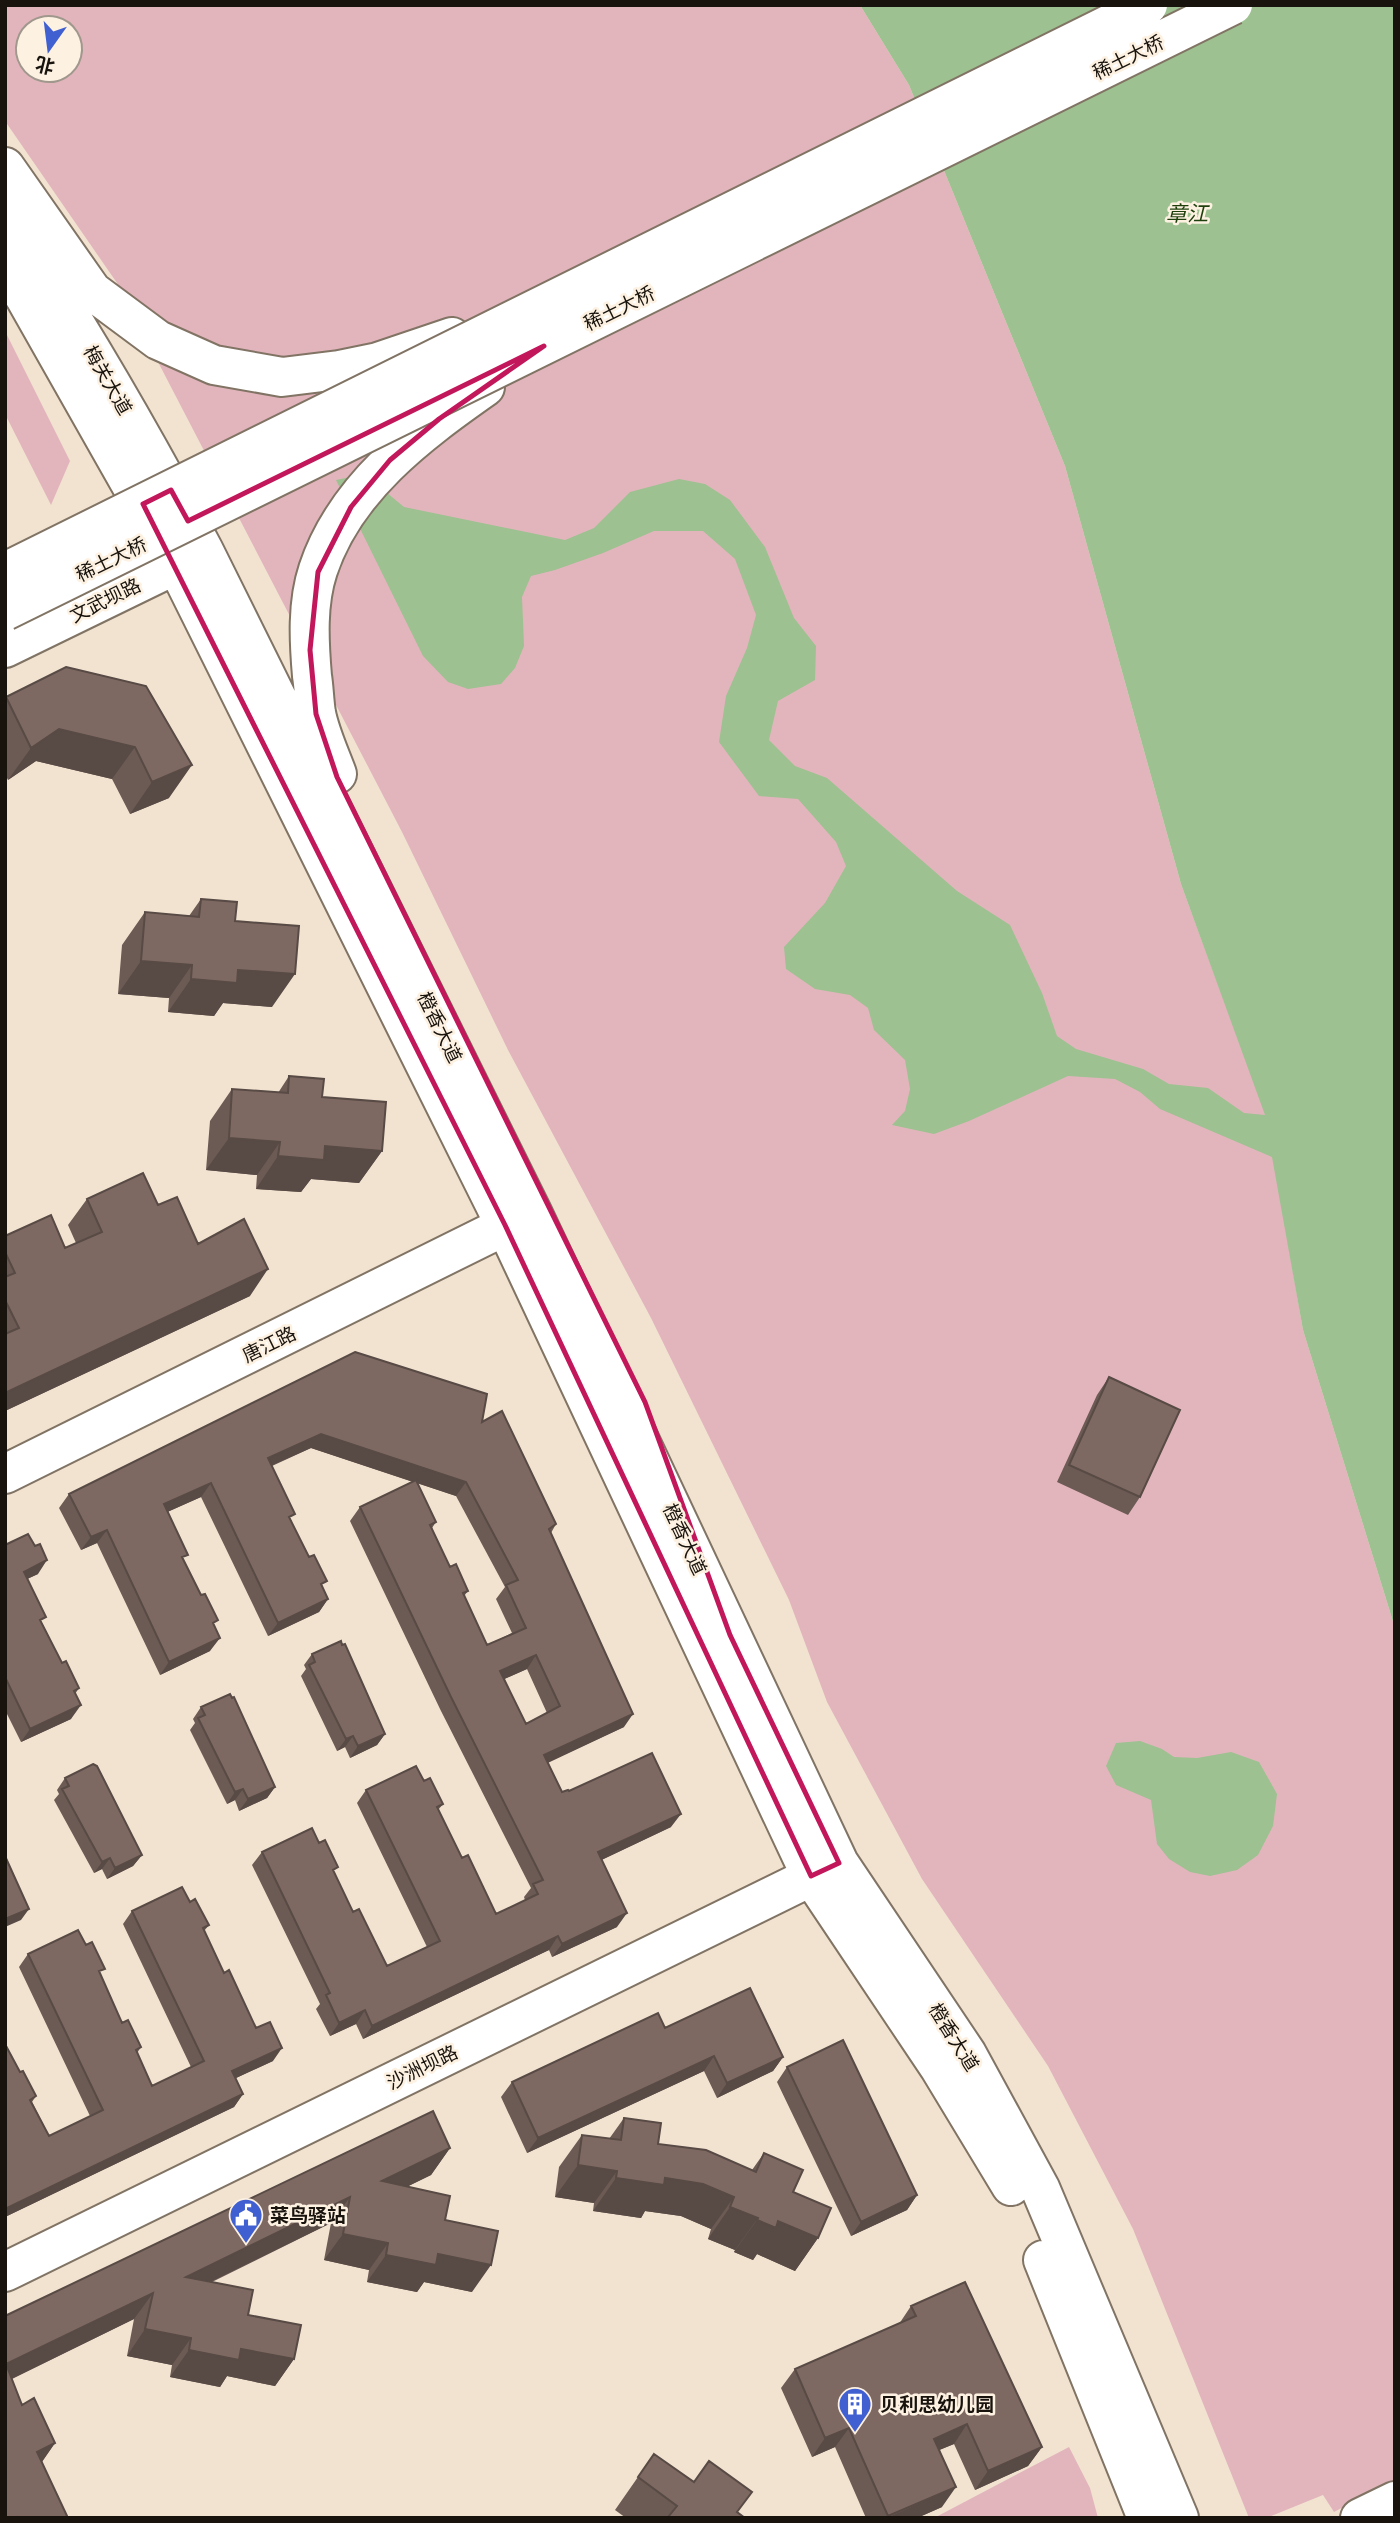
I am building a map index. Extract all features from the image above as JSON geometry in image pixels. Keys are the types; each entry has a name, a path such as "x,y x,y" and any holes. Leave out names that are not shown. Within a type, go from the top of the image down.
{"main road":[{"name":"稀土大桥","path":"5,611 1148,5"},
{"name":"稀土大桥","path":"5,572 537,329 1233,5"},
{"path":"5,167 92,291 158,340 214,365 282,377 339,370 537,329"},
{"name":"梅关大道","path":"5,215 48,277 147,479 190,558"},
{"name":"梅关大道","path":"5,267 147,479"},
{"path":"537,329 390,460 351,507 331,537 318,572 311,608 310,650 316,714 337,777 536,1172 645,1402 730,1635"},
{"path":"5,553 147,479"},
{"name":"橙香大道","path":"190,558 518,1219 730,1635 825,1870 967,2054 1040,2188 1179,2518"},
{"name":"文武坝路","path":"5,648 190,558"},
{"name":"橙香大道","path":"518,1219 825,1870 1009,2183 1032,2232 1147,2518"},
{"name":"唐江路","path":"5,1474 518,1219"},
{"name":"沙洲坝路","path":"5,2272 825,1870"},
{"path":"1360,2518 1395,2501"}],"highlighted area":[{"path":"544,346 439,419 390,460 351,507 318,572 310,650 316,714 337,777 645,1402 730,1635 839,1863 811,1876 505,1225 143,504 171,490 188,521"}],"shaded area":[{"path":"5,5 860,5 909,85 1065,466 1181,884 1266,1115 1303,1330 1395,1628 1395,2480 1334,2512 1323,2495 1266,2518 1249,2518 1133,2229 1048,2066 922,1879 827,1702 789,1600 651,1318 508,1050 402,832 117,283 5,121"},
{"path":"5,331 70,461 51,505 5,414"},
{"path":"1069,2447 1090,2488 1098,2518 934,2518"}],"water":[{"name":"章江","path":"860,5 1395,5 1395,1628 1303,1330 1272,1157 1160,1109 1140,1092 1115,1079 1068,1076 934,1134 892,1125 905,1111 910,1089 905,1060 874,1030 868,1008 850,995 815,989 786,969 784,947 825,903 846,866 836,842 798,799 759,796 719,742 726,696 747,648 756,615 735,559 703,531 654,531 603,553 531,576 522,597 524,646 515,668 501,684 468,689 448,682 423,656 336,480 355,476 374,482 404,507 565,540 594,528 630,492 679,479 705,484 730,500 765,547 794,618 816,646 815,680 778,701 769,740 795,766 827,778 957,891 1010,925 1042,993 1057,1036 1076,1049 1143,1069 1169,1084 1208,1088 1244,1113 1265,1115 1181,884 1065,466 909,85"},
{"path":"1140,1741 1162,1749 1174,1757 1197,1758 1231,1752 1259,1762 1277,1794 1273,1826 1258,1855 1237,1870 1210,1876 1190,1872 1169,1859 1157,1844 1151,1800 1116,1785 1106,1766 1116,1743"}],"building":[{"path":"66,667 146,686 192,765 152,782 135,747 59,729 31,748 6,697"},
{"path":"201,899 237,902 235,921 299,926 295,974 238,970 237,983 191,979 192,965 141,961 145,912 199,917"},
{"path":"289,1076 324,1079 322,1097 386,1102 382,1151 325,1146 324,1160 278,1156 280,1142 229,1138 232,1089 288,1093"},
{"path":"143,1173 158,1205 177,1197 198,1244 244,1219 268,1269 5,1393 5,1334 19,1328 5,1300 5,1277 15,1273 5,1252 5,1236 51,1215 65,1248 102,1232 87,1199"},
{"path":"355,1352 487,1394 482,1422 502,1411 556,1524 549,1529 633,1714 544,1755 562,1792 652,1753 681,1814 598,1852 627,1913 562,1944 558,1936 372,2026 365,2010 339,2023 326,1995 330,1993 262,1852 312,1828 319,1843 325,1840 338,1867 333,1870 353,1912 359,1909 387,1966 440,1941 366,1790 416,1766 424,1781 430,1778 443,1804 437,1807 462,1858 468,1855 496,1914 538,1894 533,1884 543,1880 360,1507 416,1480 436,1522 430,1525 450,1567 456,1564 468,1591 463,1593 487,1645 526,1628 506,1585 518,1580 466,1482 321,1434 268,1458 295,1514 289,1517 309,1557 314,1555 327,1581 321,1584 328,1599 278,1623 211,1483 164,1504 188,1555 182,1557 201,1595 205,1594 218,1620 213,1623 220,1638 169,1662 107,1530 91,1537 69,1494","holes":["536,1655 560,1706 526,1724 500,1671"]},
{"path":"1109,1377 1180,1410 1140,1497 1069,1465"},
{"path":"28,1534 35,1546 40,1544 47,1560 24,1572 46,1617 40,1620 62,1663 66,1661 79,1688 74,1691 81,1705 30,1729 5,1677 5,1545"},
{"path":"341,1641 342,1645 345,1644 385,1734 358,1746 353,1736 346,1739 309,1665 315,1662 312,1654"},
{"path":"230,1694 234,1697 275,1787 248,1799 243,1789 235,1792 198,1718 205,1715 201,1707"},
{"path":"93,1764 97,1766 142,1855 115,1868 110,1858 102,1862 62,1789 69,1786 65,1778"},
{"path":"5,1856 29,1909 5,1919"},
{"path":"182,1887 190,1902 195,1899 209,1925 203,1928 224,1973 229,1970 256,2028 270,2022 282,2048 232,2071 243,2094 5,2209 5,2044 36,2096 30,2100 49,2136 103,2110 28,1954 78,1930 86,1945 92,1942 105,1969 99,1971 122,2023 128,2020 141,2047 136,2050 152,2086 204,2061 132,1911"},
{"path":"750,1988 783,2057 727,2083 714,2056 538,2138 512,2082 658,2013 665,2028"},
{"path":"843,2040 917,2195 861,2222 787,2067"},
{"path":"433,2111 450,2148 382,2181 450,2196 445,2220 498,2231 491,2265 438,2254 436,2265 386,2255 388,2243 343,2234 350,2197 186,2277 253,2290 248,2315 301,2325 294,2359 241,2349 239,2360 189,2350 191,2338 145,2329 153,2293 6,2364 22,2405 34,2398 55,2443 37,2452 68,2518 5,2518 5,2316"},
{"path":"624,2118 661,2123 658,2144 706,2150 756,2172 764,2153 803,2170 793,2192 831,2208 818,2238 778,2221 776,2228 757,2220 758,2218 730,2207 734,2197 703,2184 665,2178 664,2185 616,2178 617,2171 578,2165 582,2135 621,2140"},
{"path":"965,2282 1042,2447 988,2471 967,2424 934,2439 956,2487 888,2516 849,2428 825,2438 795,2369 916,2316 911,2306"},
{"path":"654,2454 694,2482 709,2461 752,2492 737,2512 745,2518 669,2516 677,2506 638,2477"}],"place":[{"name":"菜鸟驿站","path":"246,2245"},
{"name":"贝利思幼儿园","path":"855,2434"}]}
